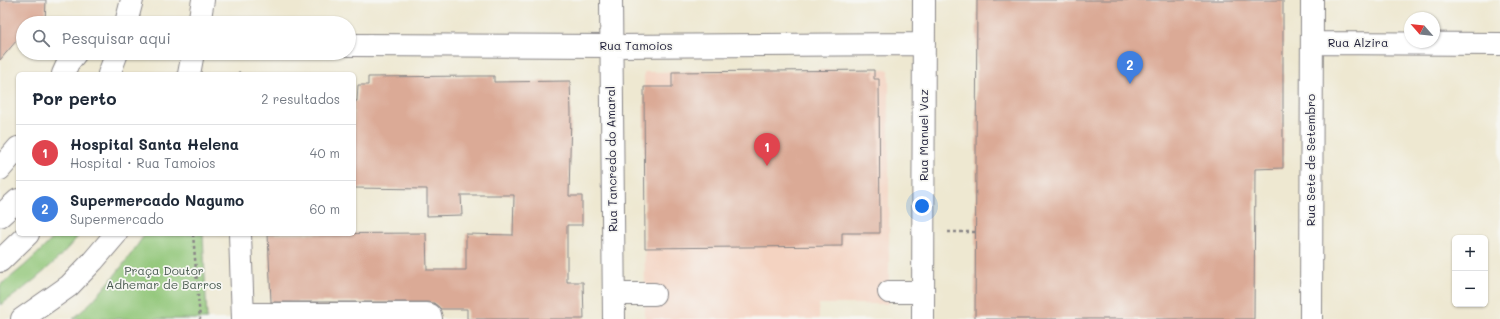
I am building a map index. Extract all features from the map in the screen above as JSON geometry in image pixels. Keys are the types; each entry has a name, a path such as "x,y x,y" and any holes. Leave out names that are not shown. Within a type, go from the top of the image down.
{"main road":[{"path":"127,16 132,0"},
{"path":"200,16 203,0"},
{"name":"Rua Tancredo do Amaral","path":"611,0 614,319"},
{"name":"Rua Manuel Vaz","path":"923,319 924,0"},
{"name":"Rua Sete de Setembro","path":"1310,319 1312,0"},
{"name":"Rua Alzira","path":"1312,43 1500,44"},
{"name":"Rua Tamoios","path":"356,45 611,46 924,44"},
{"path":"64,72 70,60"},
{"path":"189,72 192,60"},
{"path":"0,169 16,150"},
{"path":"0,216 16,202"},
{"path":"0,261 26,236"},
{"path":"22,319 69,286 114,236"},
{"path":"240,236 243,316 427,314 430,315 431,319"},
{"path":"889,292 923,292"},
{"path":"614,294 654,294"}],"path":[{"path":"193,236 200,319"}],"shaded area":[{"path":"889,70 889,304 819,304 819,319 645,319 644,72"}],"green space":[{"path":"55,236 78,236 43,272 0,305 0,285 30,261"},
{"name":"Praça Doutor Adhemar de Barros","path":"144,236 203,236 207,319 73,319 112,279"}],"building":[{"path":"0,0 46,0 45,16 16,16 16,41 0,60"},
{"path":"977,0 1283,0 1283,168 1255,169 1254,319 975,319"},
{"path":"874,70 874,79 879,79 880,233 842,233 842,246 645,248 644,87 672,87 672,72"},
{"path":"494,76 494,82 570,81 571,113 569,196 582,196 582,225 567,225 567,282 583,282 584,319 467,319 467,309 441,309 434,303 427,302 271,302 268,236 356,236 356,233 426,233 427,270 466,270 466,234 513,235 514,195 461,195 462,215 427,216 427,189 356,188 356,101 358,85 368,85 368,77"}],"place":[{"name":"Supermercado Nagumo","path":"1130,84"},
{"name":"Hospital Santa Helena","path":"767,166"}]}
